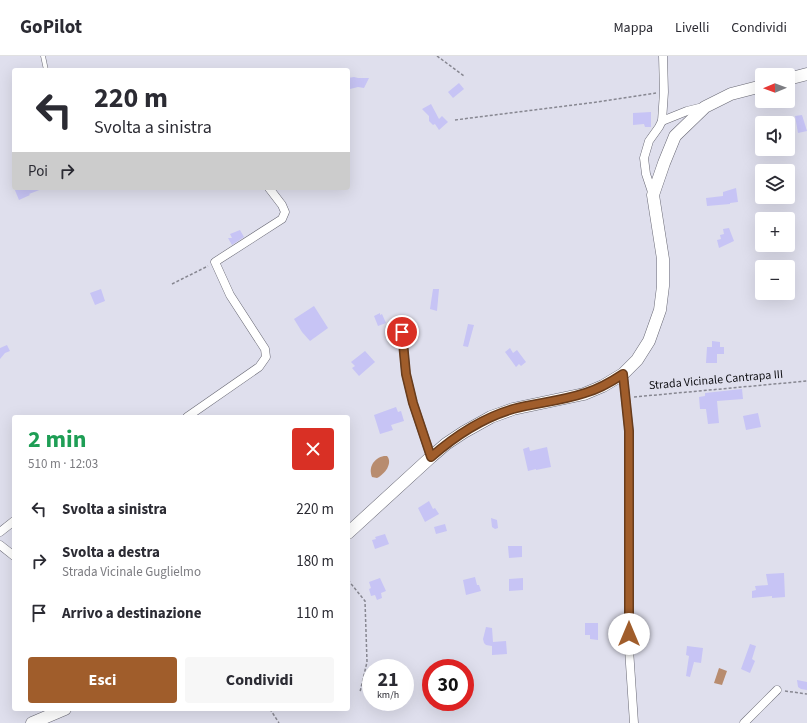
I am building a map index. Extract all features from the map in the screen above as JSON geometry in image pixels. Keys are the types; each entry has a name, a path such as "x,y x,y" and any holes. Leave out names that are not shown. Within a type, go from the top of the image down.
{"main road":[{"path":"795,77 807,74"},
{"path":"350,531 431,457 446,444 464,432 491,417 513,409 584,394 603,386 623,374 637,360 649,341 660,310 663,286 663,259 653,195 675,136 705,107 731,94 755,88"},
{"path":"32,723 48,712"}],"street":[{"path":"653,195 646,174 644,158 649,141 662,121 664,92 663,56"},
{"path":"662,121 687,111 705,107"},
{"path":"190,415 259,367 266,357 265,349 230,296 215,262 282,219 285,212 282,204 271,190"},
{"path":"402,332 406,374 413,403 431,457"},
{"path":"623,374 629,431 629,649 634,723"},
{"path":"0,532 12,523"},
{"path":"0,545 12,554"},
{"path":"744,723 777,690"}],"lane":[{"path":"43,56 46,68"}],"path":[{"path":"437,56 464,76"},
{"path":"455,120 664,92"},
{"path":"172,284 215,262"},
{"name":"Strada Vicinale Cantrapa III","path":"626,398 807,380"},
{"path":"350,583 364,601 366,662 360,692"},
{"path":"777,690 807,694"},
{"path":"271,711 279,723"}],"shaded area":[{"path":"387,456 389,459 389,465 383,474 377,478 372,477 371,466 377,459"},
{"path":"719,668 727,671 722,685 714,683"}],"building":[{"path":"350,78 369,78 364,88 358,87 350,89"},
{"path":"459,83 464,89 453,98 448,92"},
{"path":"431,104 439,119 442,116 448,122 439,130 435,124 433,125 429,121 429,116 422,109"},
{"path":"651,112 651,127 645,127 644,124 633,125 633,113"},
{"path":"802,115 807,131 798,133 795,116"},
{"path":"736,188 738,202 707,206 706,198 723,196 723,192"},
{"path":"15,190 39,190 29,194 30,195 19,200"},
{"path":"729,228 734,241 719,248 717,240 721,239 720,235 724,234 723,229"},
{"path":"240,230 244,237 232,245 228,238 232,238 230,234"},
{"path":"101,289 105,301 95,305 90,293"},
{"path":"433,289 439,289 437,311 430,309"},
{"path":"314,306 328,328 310,341 294,319"},
{"path":"380,313 380,315 382,314 386,323 378,326 374,316"},
{"path":"468,324 474,325 468,347 463,346"},
{"path":"712,341 720,342 720,347 724,347 724,354 717,354 717,363 706,363 707,347 712,347"},
{"path":"7,345 10,351 5,353 0,359 0,348"},
{"path":"510,348 513,353 517,350 526,362 521,366 519,364 516,367 505,352"},
{"path":"365,351 375,362 359,376 352,368 355,366 351,362"},
{"path":"742,389 743,399 717,401 719,423 708,424 706,409 700,409 699,397 705,396 705,393"},
{"path":"396,407 398,412 401,411 404,421 391,425 393,430 380,434 374,415"},
{"path":"758,413 761,427 746,430 743,416"},
{"path":"529,447 530,451 547,447 551,467 528,471 523,449"},
{"path":"429,501 433,509 435,508 439,514 425,522 418,508"},
{"path":"491,518 497,520 498,528 495,529 492,527"},
{"path":"445,524 447,531 436,534 434,527"},
{"path":"385,534 389,544 375,549 372,540 376,539 375,537"},
{"path":"508,546 522,546 522,557 509,558"},
{"path":"784,573 785,597 772,598 772,596 752,598 752,591 756,590 755,586 768,585 766,574"},
{"path":"475,577 477,585 479,585 481,591 466,595 463,580"},
{"path":"380,578 386,591 381,593 382,598 377,600 375,595 371,596 369,582"},
{"path":"523,578 523,590 509,591 509,579"},
{"path":"585,623 598,623 598,640 590,639 590,635 585,635"},
{"path":"486,627 492,628 493,642 506,641 507,654 492,655 492,646 486,645 483,639"},
{"path":"750,644 756,646 752,659 755,661 750,673 741,669"},
{"path":"687,646 703,648 701,663 694,662 690,677 686,676 689,656 686,655"},
{"path":"797,680 807,682 807,690 798,687"}],"route":[{"path":"402,332 406,374 413,403 431,457 446,444 464,432 491,417 513,409 584,394 603,386 623,374 629,431 629,634"}]}
